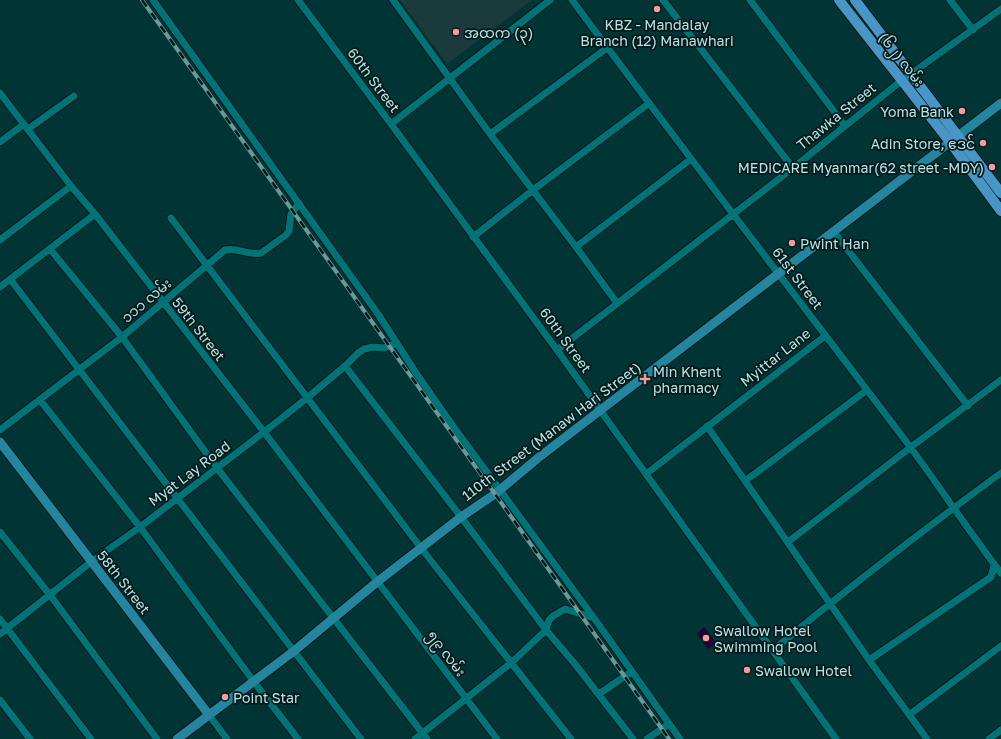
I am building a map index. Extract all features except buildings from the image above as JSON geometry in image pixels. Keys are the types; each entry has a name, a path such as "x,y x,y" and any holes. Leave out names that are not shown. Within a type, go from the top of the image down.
{"main road":[{"name":"(၆၂) လမ်း","path":"839,0 901,81 954,139"},
{"name":"(၆၂) လမ်း","path":"854,0 910,74 954,139 998,196 1001,211"},
{"name":"110th Street (Manaw Hari Street)","path":"177,739 294,651 421,548 602,411 1001,103"},
{"name":"58th Street","path":"0,442 209,715"}],"street":[{"path":"153,0 378,314 453,426 594,618 680,739"},
{"name":"60th Street","path":"298,0 602,411 836,739"},
{"path":"393,0 490,134 576,247 617,304"},
{"path":"391,124 550,0"},
{"name":"61st Street","path":"572,0 648,104 734,214 910,447 1001,573"},
{"path":"663,0 793,168"},
{"path":"750,0 845,126"},
{"path":"950,0 973,30"},
{"name":"Thawka Street","path":"557,350 793,168 910,74 1001,9"},
{"path":"490,134 607,48"},
{"name":"59th Street","path":"0,93 264,432 378,582"},
{"path":"0,142 74,96"},
{"path":"473,237 648,104"},
{"path":"576,247 691,159"},
{"path":"0,240 71,186"},
{"name":"၁၁၁ လမ်း","path":"0,430 122,337 225,250 231,248 256,254 260,253 286,236 289,231 291,217 299,203"},
{"path":"0,287 95,214"},
{"path":"171,218 421,548 571,739"},
{"path":"834,232 968,406"},
{"path":"50,249 122,337 217,468 425,736"},
{"path":"10,279 361,739"},
{"name":"Myittar Lane","path":"646,474 825,336"},
{"name":"Myat Lay Road","path":"0,634 91,562 140,527 264,432 307,398 364,349 373,347 384,348 397,343"},
{"path":"345,366 462,517 546,630 599,694 633,739"},
{"path":"788,542 910,447 968,406 1001,380"},
{"path":"745,481 867,390"},
{"path":"40,400 140,527 254,682 298,739"},
{"path":"707,426 870,660 927,739"},
{"path":"773,650 830,603 1001,473"},
{"path":"0,532 50,595 157,739"},
{"path":"870,660 991,577 994,565"},
{"name":"၅၉ လမ်း","path":"378,582 497,739"},
{"path":"415,739 425,736 466,698 512,663 546,630 549,620 553,616 565,610 594,618"},
{"path":"0,619 92,739"},
{"path":"909,715 1001,646"},
{"path":"599,694 631,672"},
{"path":"0,700 30,739"},
{"name":"58th Street","path":"209,715 227,739"},
{"path":"646,739 669,724"},
{"path":"990,739 1001,730"}],"shaded area":[{"name":"အထက (၃)","path":"400,0 532,0 447,64"},
{"name":"Swallow Hotel Swimming Pool","path":"704,627 716,643 708,649 697,634"}],"railway":[{"path":"142,0 669,739"}],"place":[{"name":"KBZ - Mandalay Branch (12) Manawhari","path":"657,9"},
{"name":"အထက (၃)","path":"456,32"},
{"name":"Yoma Bank","path":"962,111"},
{"name":"Adin Store, ဧဒင်","path":"983,143"},
{"name":"MEDiCARE Myanmar(62 street -MDY)","path":"992,167"},
{"name":"Pwint Han","path":"792,243"},
{"name":"Min Khent pharmacy","path":"645,379"},
{"name":"Swallow Hotel Swimming Pool","path":"706,638"},
{"name":"Swallow Hotel","path":"747,670"},
{"name":"Point Star","path":"225,697"}]}
